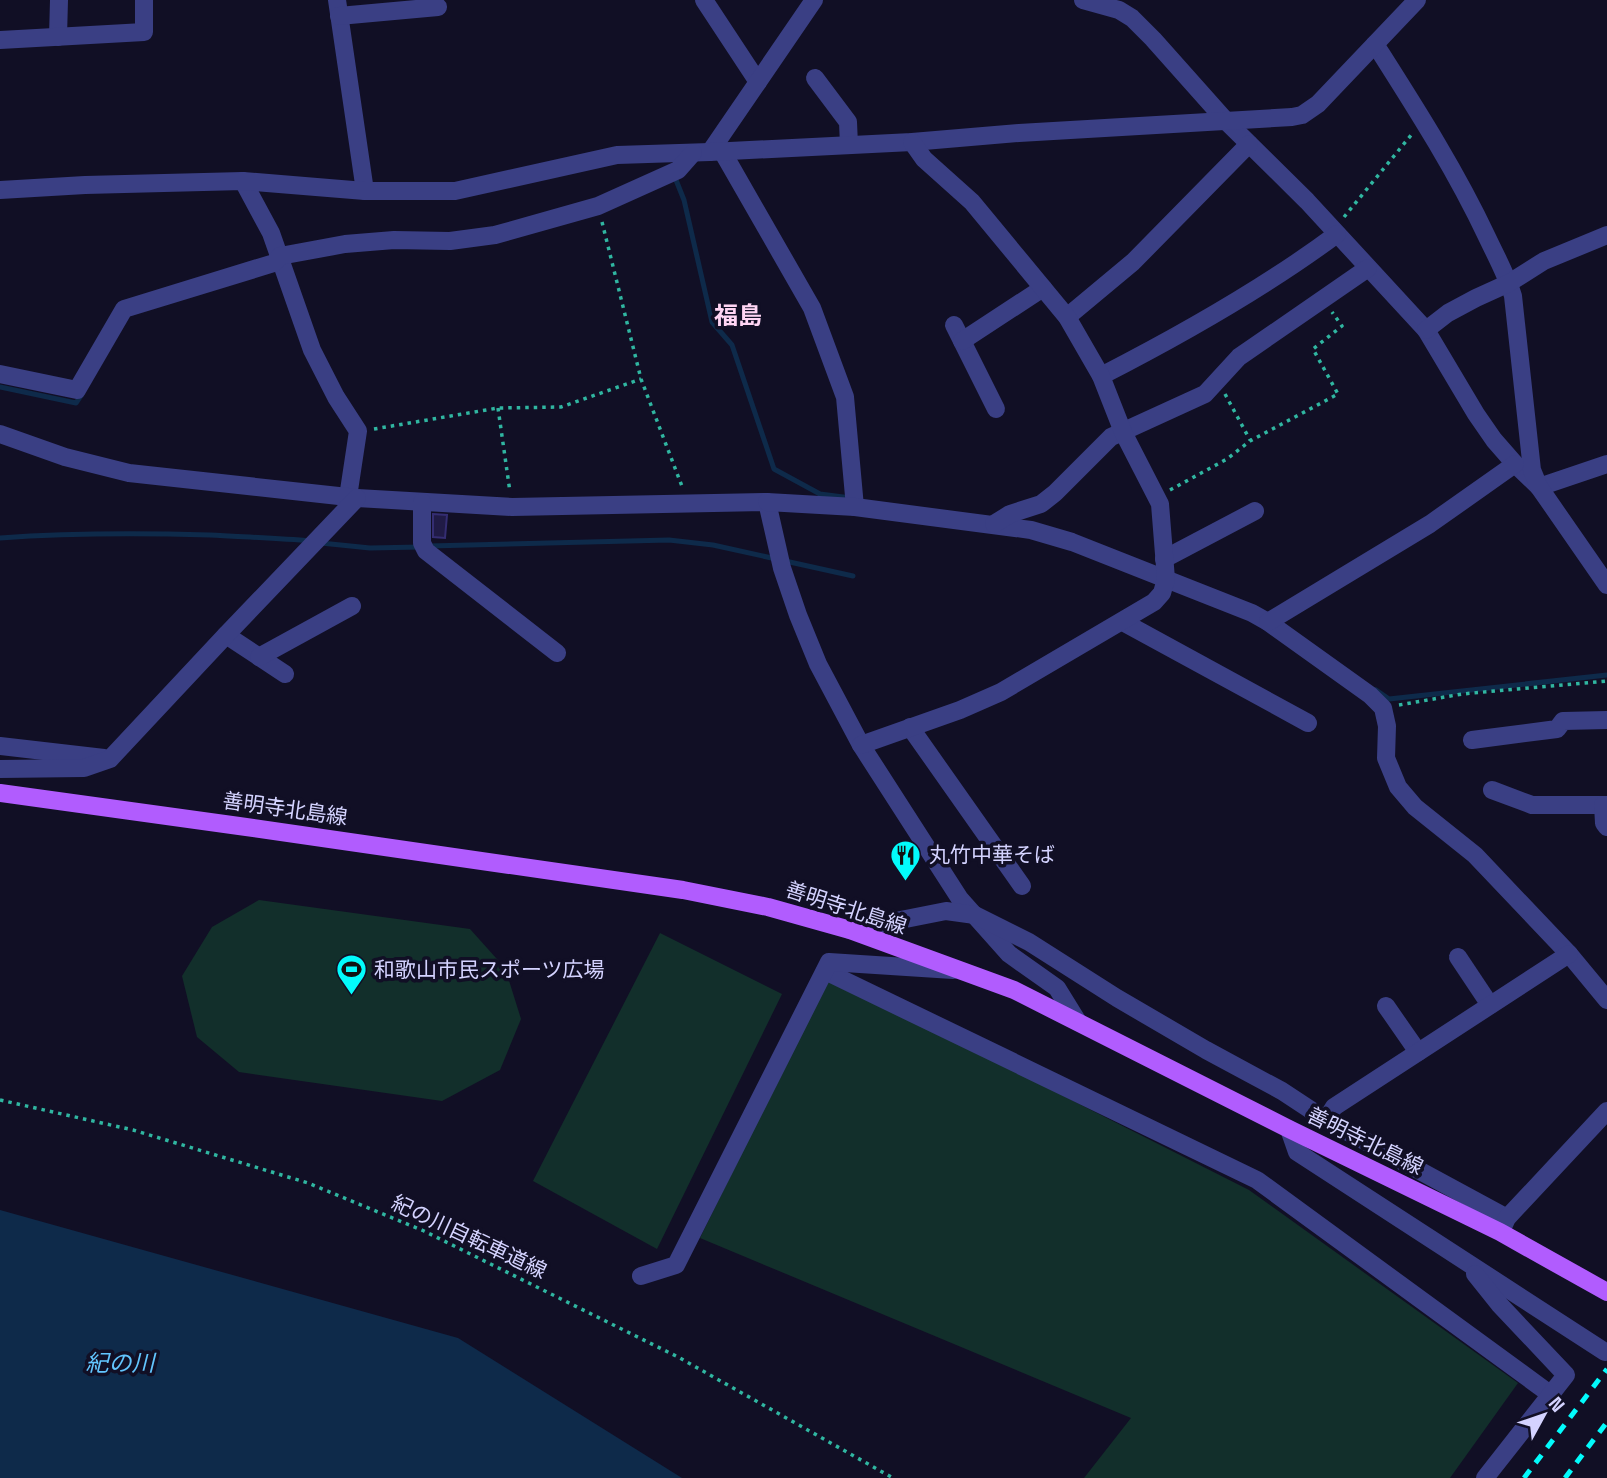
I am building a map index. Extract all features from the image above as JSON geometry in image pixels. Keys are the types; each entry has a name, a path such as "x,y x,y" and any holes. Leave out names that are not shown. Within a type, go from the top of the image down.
{"main road":[{"name":"善明寺北島線","path":"0,793 683,890 768,907 850,930 1014,990 1289,1129 1504,1225 1607,1292"}],"street":[{"path":"58,37 59,0"},
{"path":"0,40 144,32 144,0"},
{"path":"704,0 758,82"},
{"path":"0,374 77,390 124,309 274,263 280,256 345,244 394,240 450,242 495,235 598,206 674,172 708,152 814,0"},
{"path":"1083,0 1119,10 1132,18 1226,121 1307,201 1426,330 1494,440 1539,487 1601,565 1607,585"},
{"path":"0,190 243,181 365,191 455,191 617,155 912,142 1292,117 1302,115 1318,104 1417,0"},
{"path":"365,191 338,8 438,7"},
{"path":"1375,44 1424,120 1475,211 1509,283 1513,296 1532,470 1539,487"},
{"path":"815,78 848,122 849,145"},
{"path":"861,745 960,710 1001,692 1123,622 1154,602 1162,593 1165,569 1160,504 1123,432 1101,376 1067,317 972,202 924,159 912,142"},
{"path":"1067,317 1133,262 1249,144"},
{"path":"708,152 812,309 845,397 855,502"},
{"path":"0,769 84,768 110,759 315,542 353,498 358,431 336,397 312,350 271,233 243,181"},
{"path":"1101,376 1178,336 1300,262 1335,232"},
{"path":"1426,330 1448,313 1509,283 1544,261 1607,235"},
{"path":"1001,519 1041,504 1111,437 1205,394 1239,357 1368,268"},
{"path":"996,409 958,333 1043,288"},
{"path":"0,434 65,457 129,473 353,498 512,506 855,502 1001,519 1165,569 1268,622 1370,695 1383,708 1387,726 1386,758 1398,787 1415,807 1475,855 1569,954 1607,1000"},
{"path":"1268,622 1430,524 1515,464"},
{"path":"1539,487 1607,464"},
{"path":"422,502 424,547 558,653"},
{"path":"767,502 780,561 798,615 818,664 861,745 960,899 1009,954 1057,988 1078,1022"},
{"path":"1165,569 1255,511"},
{"path":"259,657 352,606"},
{"path":"1123,622 1308,723"},
{"path":"226,635 285,674"},
{"path":"1472,740 1557,729 1563,722 1607,720"},
{"path":"910,727 1022,886"},
{"path":"0,746 110,759"},
{"path":"1492,790 1532,804 1605,805 1604,823 1607,827"},
{"path":"850,930 946,911 975,915 1029,942 1117,998 1282,1091 1325,1120 1504,1225 1607,1111"},
{"path":"1325,1120 1334,1107 1569,954"},
{"path":"1458,957 1490,1005"},
{"path":"641,1276 677,1265 830,962 960,971"},
{"path":"825,971 1257,1180 1550,1394"},
{"path":"1386,1006 1418,1052"},
{"path":"1289,1129 1297,1152 1605,1352"},
{"path":"1464,1261 1499,1304 1566,1375 1485,1478"}],"path":[{"path":"1335,232 1424,120"},
{"path":"598,206 641,379 688,503"},
{"path":"1156,497 1227,459 1250,440 1338,394 1313,349 1342,326 1323,299"},
{"path":"358,431 498,408 561,407 641,379"},
{"path":"1218,380 1250,440"},
{"path":"498,408 512,506"},
{"path":"1383,708 1462,694 1607,681"},
{"name":"紀の川自転車道線","path":"0,1100 133,1130 308,1182 424,1231 678,1357 893,1478"}],"green space":[{"name":"和歌山市民スポーツ広場","path":"259,900 470,929 505,968 521,1019 500,1070 442,1101 239,1072 197,1037 182,976 212,927"},
{"path":"660,933 782,994 657,1249 533,1181"},
{"path":"828,977 1249,1190 1518,1383 1450,1478 1084,1478 1131,1418 700,1238"}],"water":[{"name":"紀の川","path":"0,1210 458,1338 682,1478 0,1478"}],"building":[{"path":"433,514 447,515 445,538 433,537"}],"waterway":[{"path":"674,175 684,200 712,322 732,345 774,469 820,494 851,498"},
{"path":"0,387 76,403 82,394"},
{"path":"0,538 157,534 311,541"},
{"path":"429,546 669,540 713,545 853,576"},
{"path":"321,543 370,548 420,547"},
{"path":"1376,690 1389,699 1607,675"}],"railway":[{"path":"1524,1478 1607,1369"},
{"path":"1565,1478 1607,1422"}],"place":[{"name":"丸竹中華そば","path":"906,882"},
{"name":"和歌山市民スポーツ広場","path":"351,997"}],"district":[{"name":"福島","path":"738,316"}]}
